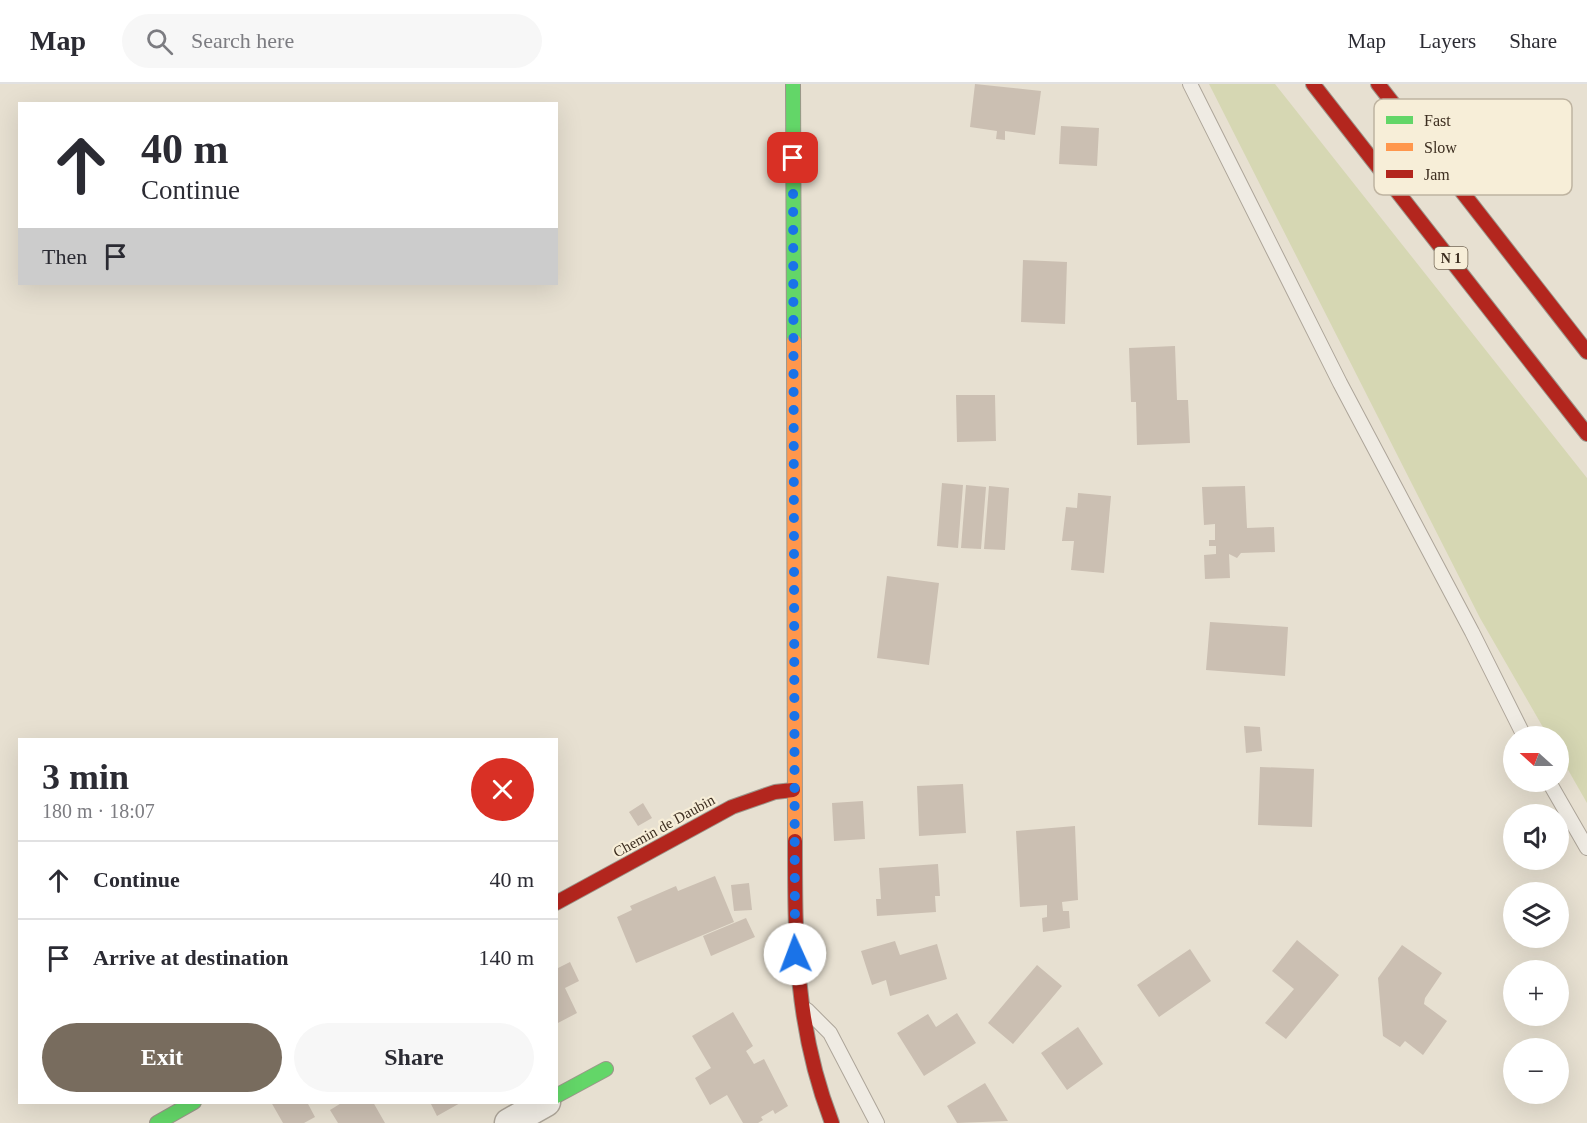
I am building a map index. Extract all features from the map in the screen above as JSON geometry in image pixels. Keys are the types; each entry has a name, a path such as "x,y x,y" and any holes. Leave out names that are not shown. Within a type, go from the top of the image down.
{"main road":[{"path":"793,84 794,920 799,1002 812,1070 832,1123"},
{"name":"N 1","path":"1313,84 1374,162"},
{"path":"1378,84 1390,99"},
{"name":"N 1","path":"1400,195 1587,434"},
{"path":"1465,195 1587,352"},
{"name":"Chemin de Daubin","path":"558,902 732,807 776,792 793,790"},
{"path":"558,1095 606,1069"},
{"path":"157,1123 190,1104"}],"street":[{"path":"509,1123 542,1104"}],"lane":[{"path":"1190,84 1340,383 1472,632 1519,726"},
{"path":"1555,792 1587,848"},
{"path":"799,1002 830,1033 877,1123"}],"green space":[{"path":"1209,84 1275,84 1587,478 1587,803 1569,772 1569,726 1542,726 1480,618"}],"building":[{"path":"975,84 1041,91 1035,135 1005,131 1005,140 996,139 997,131 970,127"},
{"path":"1061,126 1099,128 1097,166 1059,164"},
{"path":"1023,260 1067,262 1065,324 1021,322"},
{"path":"1175,346 1177,400 1188,400 1190,443 1137,445 1136,402 1131,402 1129,348"},
{"path":"956,395 995,395 996,441 957,442"},
{"path":"942,483 963,485 958,548 937,546"},
{"path":"966,485 986,487 981,549 961,548"},
{"path":"989,486 1009,488 1005,550 984,549"},
{"path":"1245,486 1247,528 1274,527 1275,552 1241,553 1237,558 1229,554 1230,578 1205,579 1204,555 1216,554 1216,546 1209,546 1209,540 1215,540 1215,524 1204,525 1202,487"},
{"path":"1078,493 1111,496 1104,573 1071,570 1074,541 1062,541 1066,507 1077,508"},
{"path":"887,576 939,583 929,665 877,658"},
{"path":"1210,622 1288,627 1285,676 1206,670"},
{"path":"1244,726 1260,727 1262,751 1246,753"},
{"path":"1260,767 1314,769 1312,827 1258,825"},
{"path":"963,784 966,833 919,836 917,786"},
{"path":"863,801 865,839 834,841 832,803"},
{"path":"643,803 652,818 638,826 629,812"},
{"path":"1075,826 1078,900 1062,902 1063,911 1069,911 1070,928 1043,932 1042,918 1047,917 1047,905 1020,907 1016,831"},
{"path":"938,864 940,896 935,896 936,912 877,916 876,899 881,899 879,868"},
{"path":"715,876 734,922 636,963 617,917 632,910 630,906 676,886 678,891"},
{"path":"749,883 752,910 734,911 731,885"},
{"path":"746,918 755,937 711,956 703,936"},
{"path":"1297,940 1339,975 1286,1039 1265,1023 1294,989 1272,971"},
{"path":"895,941 900,955 937,944 947,979 890,996 886,980 872,985 861,951"},
{"path":"1402,945 1442,973 1425,998 1424,1004 1447,1021 1423,1055 1405,1041 1400,1047 1383,1036 1378,978"},
{"path":"1190,949 1211,981 1159,1017 1137,985"},
{"path":"570,962 579,981 565,988 577,1013 558,1023 558,968"},
{"path":"1037,965 1062,986 1013,1044 988,1023"},
{"path":"733,1012 753,1046 746,1051 754,1064 764,1059 788,1106 775,1114 773,1110 761,1117 763,1120 758,1123 743,1123 727,1095 710,1105 695,1078 711,1068 692,1036"},
{"path":"957,1013 976,1043 924,1076 897,1033 928,1014 936,1027"},
{"path":"1078,1027 1103,1064 1067,1090 1041,1053"},
{"path":"985,1083 1008,1121 957,1123 947,1106"},
{"path":"272,1104 308,1104 315,1117 304,1123 283,1123"},
{"path":"340,1104 374,1104 385,1123 338,1123 330,1110"},
{"path":"431,1104 458,1104 437,1116"}],"traffic: fast":[{"path":"793,84 794,341"},
{"path":"558,1095 606,1069"},
{"path":"157,1123 190,1104"}],"traffic: slow":[{"path":"794,341 795,841"}],"traffic: jam":[{"path":"1313,84 1374,162"},
{"path":"1378,84 1390,99"},
{"path":"1400,195 1587,434"},
{"path":"1465,195 1587,352"},
{"path":"558,902 732,807 775,792 793,790"},
{"path":"795,841 797,949 804,1018 820,1087 832,1123"}],"route":[{"path":"793,158 793,885 795,954"}]}
